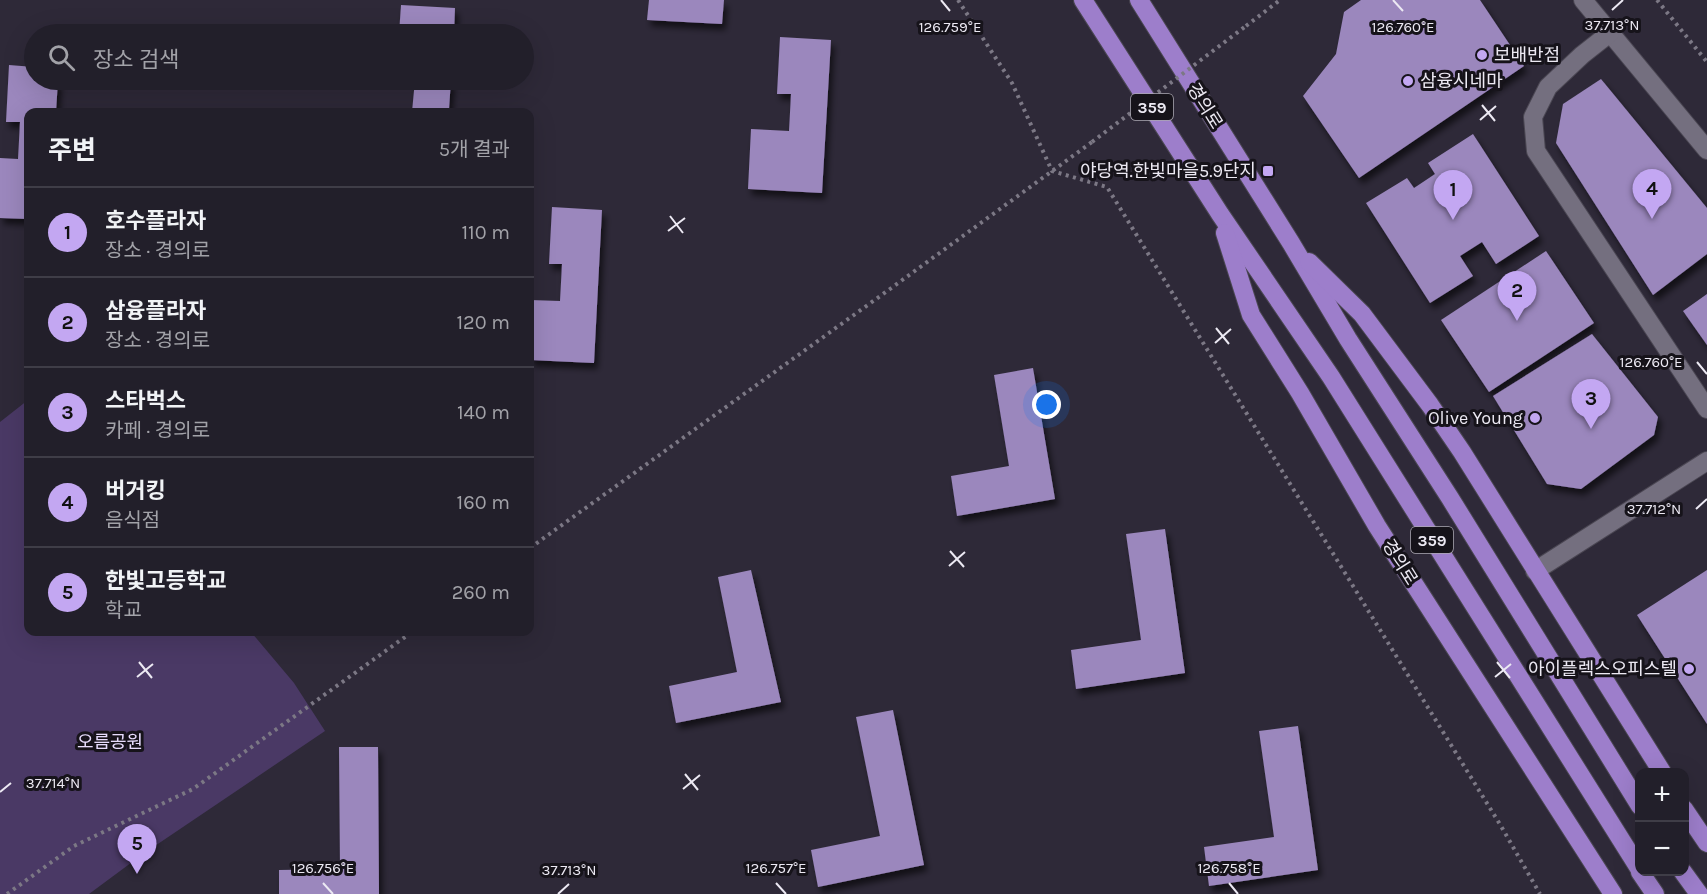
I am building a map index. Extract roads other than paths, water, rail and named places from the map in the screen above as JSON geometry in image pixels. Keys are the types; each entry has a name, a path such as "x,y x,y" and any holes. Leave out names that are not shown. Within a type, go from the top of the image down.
{"main road":[{"name":"경의로","path":"1083,0 1220,214 1331,377 1635,863"},
{"name":"경의로","path":"1139,0 1635,798"},
{"name":"경의로","path":"1220,214 1251,315 1300,393 1377,526 1613,894"},
{"name":"경의로","path":"1291,243 1362,315 1430,405 1462,452 1659,768"},
{"path":"1689,816 1707,843"},
{"name":"경의로","path":"1643,876 1654,894"},
{"path":"1686,876 1699,894"}],"street":[{"path":"1582,0 1707,150"},
{"path":"1610,33 1582,55 1548,87 1533,117 1536,151 1707,409"},
{"path":"1535,571 1707,461"}],"place":[{"name":"보배반점","path":"1482,55"},
{"name":"삼융시네마","path":"1408,81"},
{"name":"야당역.한빛마을5.9단지","path":"1268,171"},
{"name":"버거킹","path":"1652,219"},
{"name":"호수플라자","path":"1453,220"},
{"name":"삼융플라자","path":"1517,321"},
{"name":"Olive Young","path":"1535,418"},
{"name":"스타벅스","path":"1591,429"},
{"name":"아이플렉스오피스텔","path":"1689,669"},
{"name":"한빛고등학교","path":"137,874"}],"park label":[{"name":"오름공원","path":"110,742"}]}
